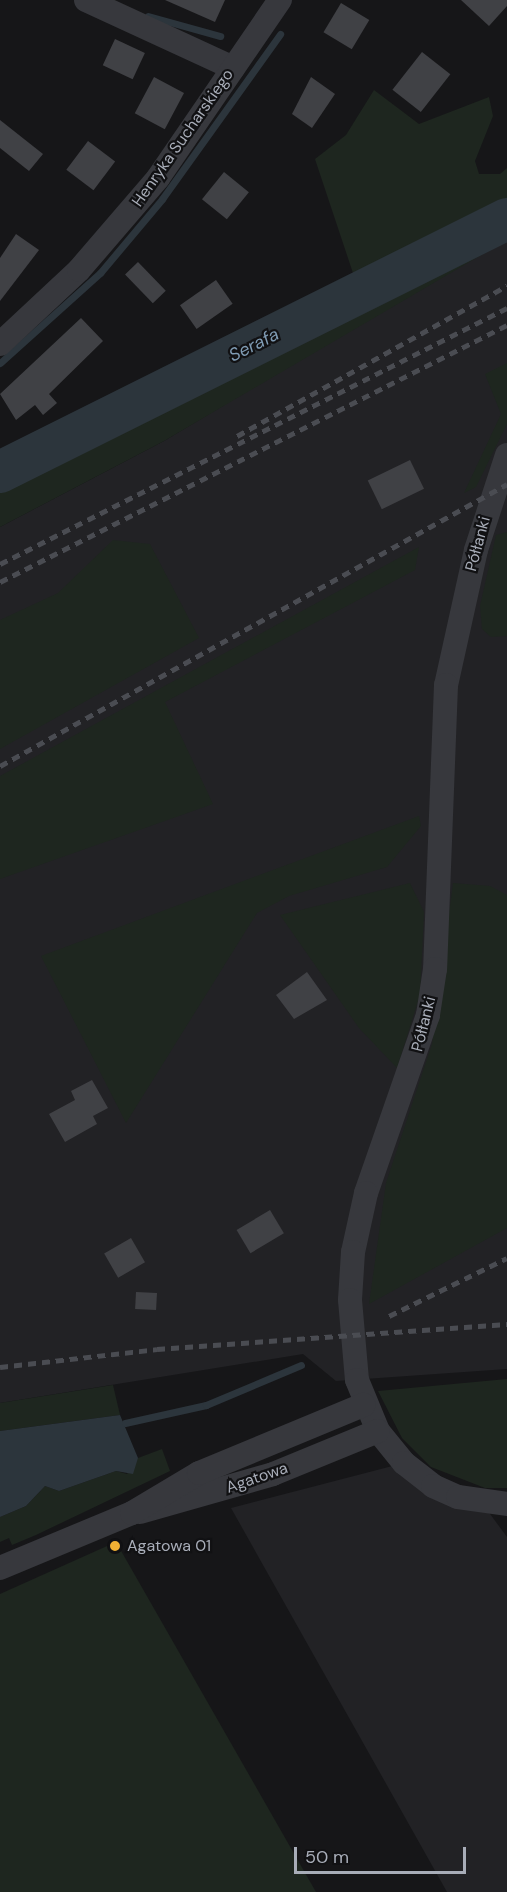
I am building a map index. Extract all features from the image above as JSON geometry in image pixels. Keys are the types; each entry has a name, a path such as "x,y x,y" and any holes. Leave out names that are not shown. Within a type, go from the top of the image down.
{"street":[{"path":"86,0 232,68"},
{"name":"Henryka Sucharskiego","path":"0,344 125,218 280,0"},
{"name":"Półłanki","path":"507,456 476,550 446,686 435,969 428,1015 366,1193 353,1252 352,1335 363,1405 378,1431 404,1463 433,1486 458,1497 507,1504"},
{"name":"Agatowa","path":"132,1513 186,1479 363,1405"},
{"name":"Agatowa","path":"0,1568 132,1513 273,1474 378,1431"}],"shaded area":[{"path":"374,90 419,124 489,97 493,116 475,161 479,174 500,174 507,168 507,240 164,441 0,527 0,463 353,273 315,159 346,135"},
{"path":"507,236 507,1369 336,1381 303,1354 0,1403 0,527 164,441"},
{"path":"507,363 507,424 476,487 464,493 501,414 485,374"},
{"path":"507,532 507,636 491,637 482,629 480,606 496,535"},
{"path":"113,540 150,544 199,638 0,749 0,620 58,593"},
{"path":"419,547 415,570 165,702 213,804 0,879 0,776"},
{"path":"419,816 421,826 387,867 289,896 257,913 126,1123 41,956"},
{"path":"410,883 424,912 420,995 397,1068 359,1028 280,915"},
{"path":"453,883 490,886 507,895 507,1228 369,1304 386,1183 432,1044"},
{"path":"507,1379 507,1488 485,1488 431,1467 402,1438 378,1391"},
{"path":"113,1385 120,1415 0,1431 0,1403"},
{"path":"120,1415 138,1458 133,1474 116,1471 59,1491 45,1486 26,1506 0,1517 0,1431"},
{"path":"162,1449 170,1471 36,1535 12,1545 9,1538 0,1542 0,1517 26,1506 45,1486 59,1491 116,1471 127,1474 138,1458"},
{"path":"404,1463 482,1503 507,1537 507,1892 447,1892 231,1508"},
{"path":"116,1542 316,1892 0,1892 0,1594"}],"building":[{"path":"165,0 225,0 215,22"},
{"path":"461,0 507,0 507,6 489,26"},
{"path":"341,3 369,20 352,49 323,32"},
{"path":"115,39 145,53 133,79 103,65"},
{"path":"422,52 450,74 421,112 392,90"},
{"path":"154,77 184,93 165,129 135,113"},
{"path":"311,77 335,94 312,128 292,114"},
{"path":"0,120 43,154 29,171 0,148"},
{"path":"88,141 115,161 93,190 66,170"},
{"path":"224,172 249,192 227,219 202,199"},
{"path":"16,234 39,250 0,301 0,258"},
{"path":"138,262 166,291 153,303 125,275"},
{"path":"216,280 233,304 197,329 180,305"},
{"path":"81,318 103,341 49,394 57,403 43,415 35,405 16,420 0,394"},
{"path":"410,460 424,489 382,509 368,481"},
{"path":"307,972 327,1000 294,1019 276,995"},
{"path":"92,1080 108,1108 93,1116 97,1124 65,1142 49,1114 75,1100 71,1091"},
{"path":"270,1210 284,1233 250,1253 237,1230"},
{"path":"131,1238 145,1262 118,1278 104,1254"},
{"path":"136,1292 157,1293 156,1310 135,1309"}],"waterway":[{"path":"148,16 220,36"},
{"path":"0,363 100,273 162,199 280,34"},
{"name":"Serafa","path":"0,472 507,219"},
{"path":"125,1423 206,1405 301,1365"}],"railway":[{"path":"237,436 507,286"},
{"path":"0,564 507,308"},
{"path":"0,582 507,325"},
{"path":"0,766 507,484"},
{"path":"389,1316 507,1258"},
{"path":"0,1367 157,1349 507,1324"}],"place":[{"name":"Agatowa 01","path":"115,1546"}]}
